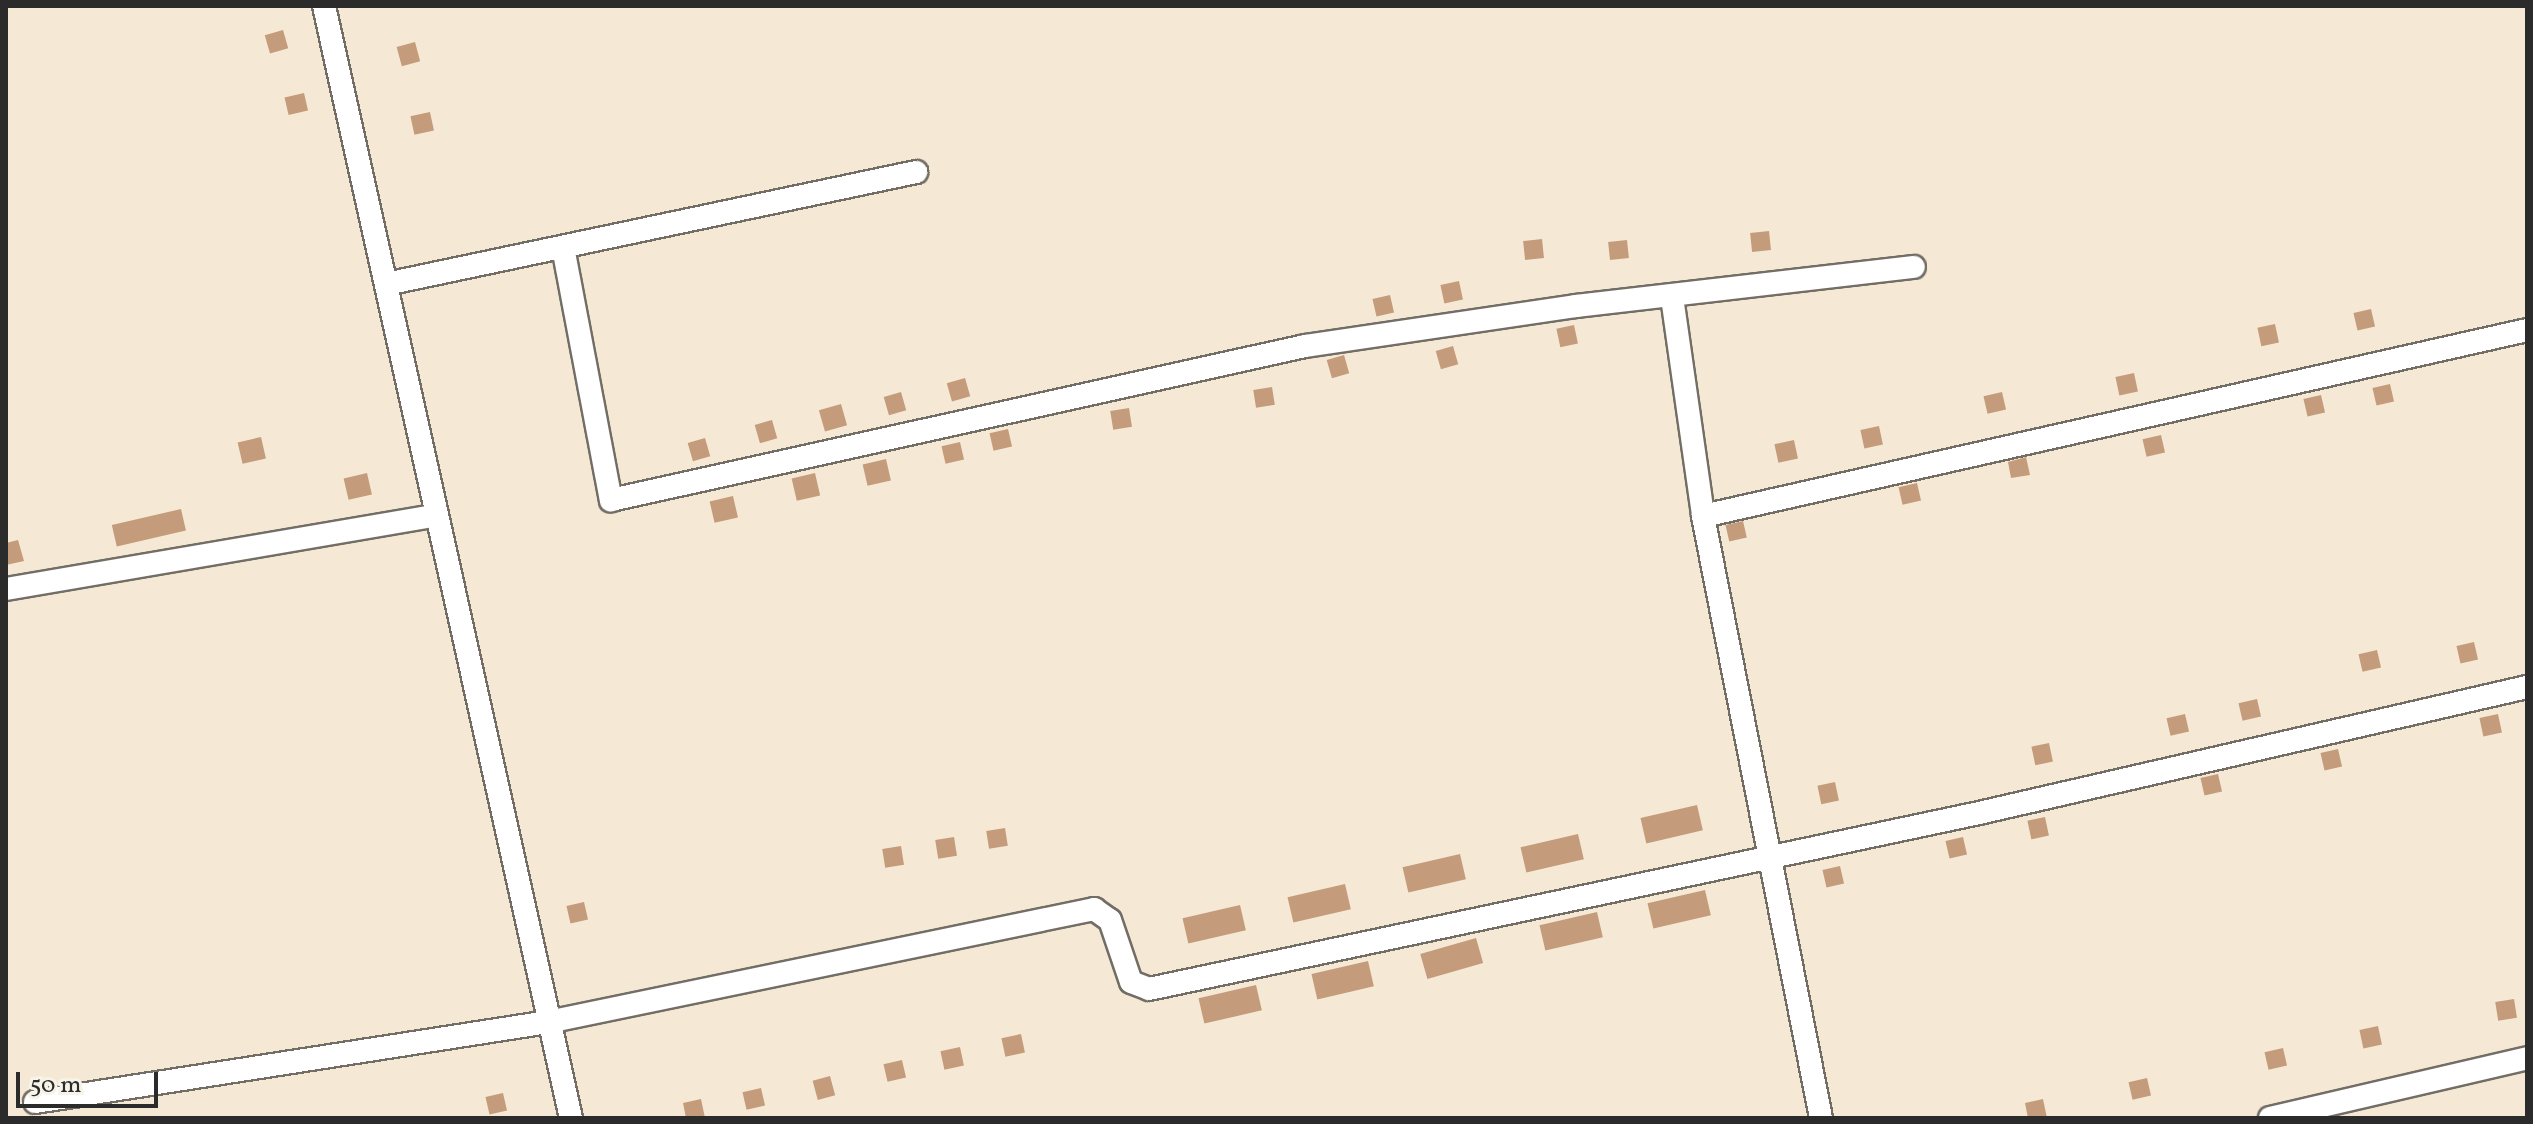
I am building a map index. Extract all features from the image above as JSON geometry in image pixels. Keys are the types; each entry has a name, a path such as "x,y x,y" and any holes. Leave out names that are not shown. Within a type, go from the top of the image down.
{"street":[{"path":"324,6 571,1118"},
{"path":"386,284 916,172"},
{"path":"563,247 611,500 1305,346 1914,267"},
{"path":"1672,297 1703,516 1821,1118"},
{"path":"1703,516 2527,330"},
{"path":"6,589 437,515"},
{"path":"35,1102 548,1022 1094,909 1110,920 1131,982 1149,989 1772,858 2527,687"},
{"path":"2270,1118 2527,1058"}],"building":[{"path":"283,30 288,48 270,54 265,35"},
{"path":"415,42 420,61 402,66 397,47"},
{"path":"304,93 308,111 289,115 285,97"},
{"path":"430,112 434,131 414,135 410,116"},
{"path":"1769,231 1771,250 1752,252 1750,233"},
{"path":"1542,239 1544,258 1525,260 1523,241"},
{"path":"1627,240 1629,258 1610,260 1608,242"},
{"path":"1459,281 1463,300 1444,304 1440,285"},
{"path":"1390,295 1394,313 1377,317 1372,299"},
{"path":"2371,309 2375,327 2358,331 2353,313"},
{"path":"2275,324 2279,343 2261,346 2257,328"},
{"path":"1574,325 1578,344 1560,347 1556,329"},
{"path":"1453,346 1458,364 1441,369 1436,351"},
{"path":"1344,355 1349,373 1332,378 1327,360"},
{"path":"2134,373 2138,392 2119,396 2115,377"},
{"path":"965,378 970,396 952,402 947,383"},
{"path":"2390,384 2394,402 2377,406 2372,388"},
{"path":"1272,387 1275,405 1256,408 1253,390"},
{"path":"901,392 906,410 889,415 884,397"},
{"path":"2002,392 2006,410 1988,414 1983,396"},
{"path":"2321,395 2325,413 2308,417 2303,399"},
{"path":"841,404 847,425 825,431 819,410"},
{"path":"1129,408 1132,427 1113,430 1110,411"},
{"path":"772,420 777,438 760,443 755,425"},
{"path":"1879,426 1883,445 1864,449 1860,430"},
{"path":"1008,429 1012,447 994,451 989,433"},
{"path":"2161,435 2165,453 2147,457 2142,439"},
{"path":"261,437 266,458 243,464 238,442"},
{"path":"705,438 710,456 693,461 688,443"},
{"path":"1794,440 1798,459 1778,463 1774,444"},
{"path":"960,442 964,460 946,464 941,446"},
{"path":"2026,457 2030,475 2011,478 2008,462"},
{"path":"886,459 891,480 868,486 863,464"},
{"path":"367,473 372,494 349,500 344,478"},
{"path":"815,473 820,495 797,501 792,478"},
{"path":"1917,483 1921,501 1903,505 1898,487"},
{"path":"733,496 738,517 715,523 710,501"},
{"path":"181,509 186,530 117,546 112,525"},
{"path":"1743,521 1747,538 1729,542 1725,525"},
{"path":"18,540 24,561 6,565 6,543"},
{"path":"2474,642 2478,660 2461,664 2456,646"},
{"path":"2377,650 2381,668 2363,672 2358,654"},
{"path":"2257,699 2261,717 2243,721 2238,703"},
{"path":"2185,714 2189,732 2171,736 2166,718"},
{"path":"2498,714 2502,733 2483,737 2479,718"},
{"path":"2049,743 2053,762 2035,765 2031,747"},
{"path":"2338,749 2342,767 2325,771 2320,753"},
{"path":"2218,774 2222,792 2205,796 2200,778"},
{"path":"1835,782 1839,801 1821,804 1817,786"},
{"path":"1697,805 1703,830 1646,843 1640,818"},
{"path":"2045,817 2049,836 2031,839 2027,821"},
{"path":"1005,828 1008,846 989,849 986,831"},
{"path":"1578,834 1584,859 1526,873 1521,847"},
{"path":"954,837 957,856 938,859 935,840"},
{"path":"1963,837 1967,855 1950,859 1945,841"},
{"path":"901,846 904,865 885,868 882,849"},
{"path":"1460,854 1466,879 1408,893 1403,867"},
{"path":"1840,866 1844,884 1827,888 1822,870"},
{"path":"1345,884 1351,909 1293,923 1288,897"},
{"path":"1705,890 1711,915 1653,929 1648,903"},
{"path":"584,902 588,920 571,924 566,906"},
{"path":"1240,905 1246,930 1188,944 1183,918"},
{"path":"1597,912 1603,937 1545,951 1540,925"},
{"path":"1476,938 1483,963 1427,979 1420,954"},
{"path":"1368,961 1374,986 1317,999 1311,974"},
{"path":"1256,985 1262,1010 1204,1024 1199,998"},
{"path":"2514,999 2517,1018 2498,1021 2495,1002"},
{"path":"2378,1026 2382,1045 2363,1049 2359,1030"},
{"path":"1021,1034 1025,1053 1005,1057 1001,1038"},
{"path":"960,1047 964,1066 944,1070 940,1051"},
{"path":"2283,1048 2287,1066 2269,1070 2264,1052"},
{"path":"902,1060 906,1078 888,1082 883,1064"},
{"path":"830,1076 835,1095 818,1100 813,1081"},
{"path":"2147,1078 2151,1096 2133,1100 2128,1082"},
{"path":"761,1088 765,1106 747,1110 742,1092"},
{"path":"503,1093 507,1111 490,1115 485,1097"},
{"path":"701,1099 705,1118 686,1118 683,1103"},
{"path":"2043,1099 2047,1118 2028,1118 2025,1103"}]}
